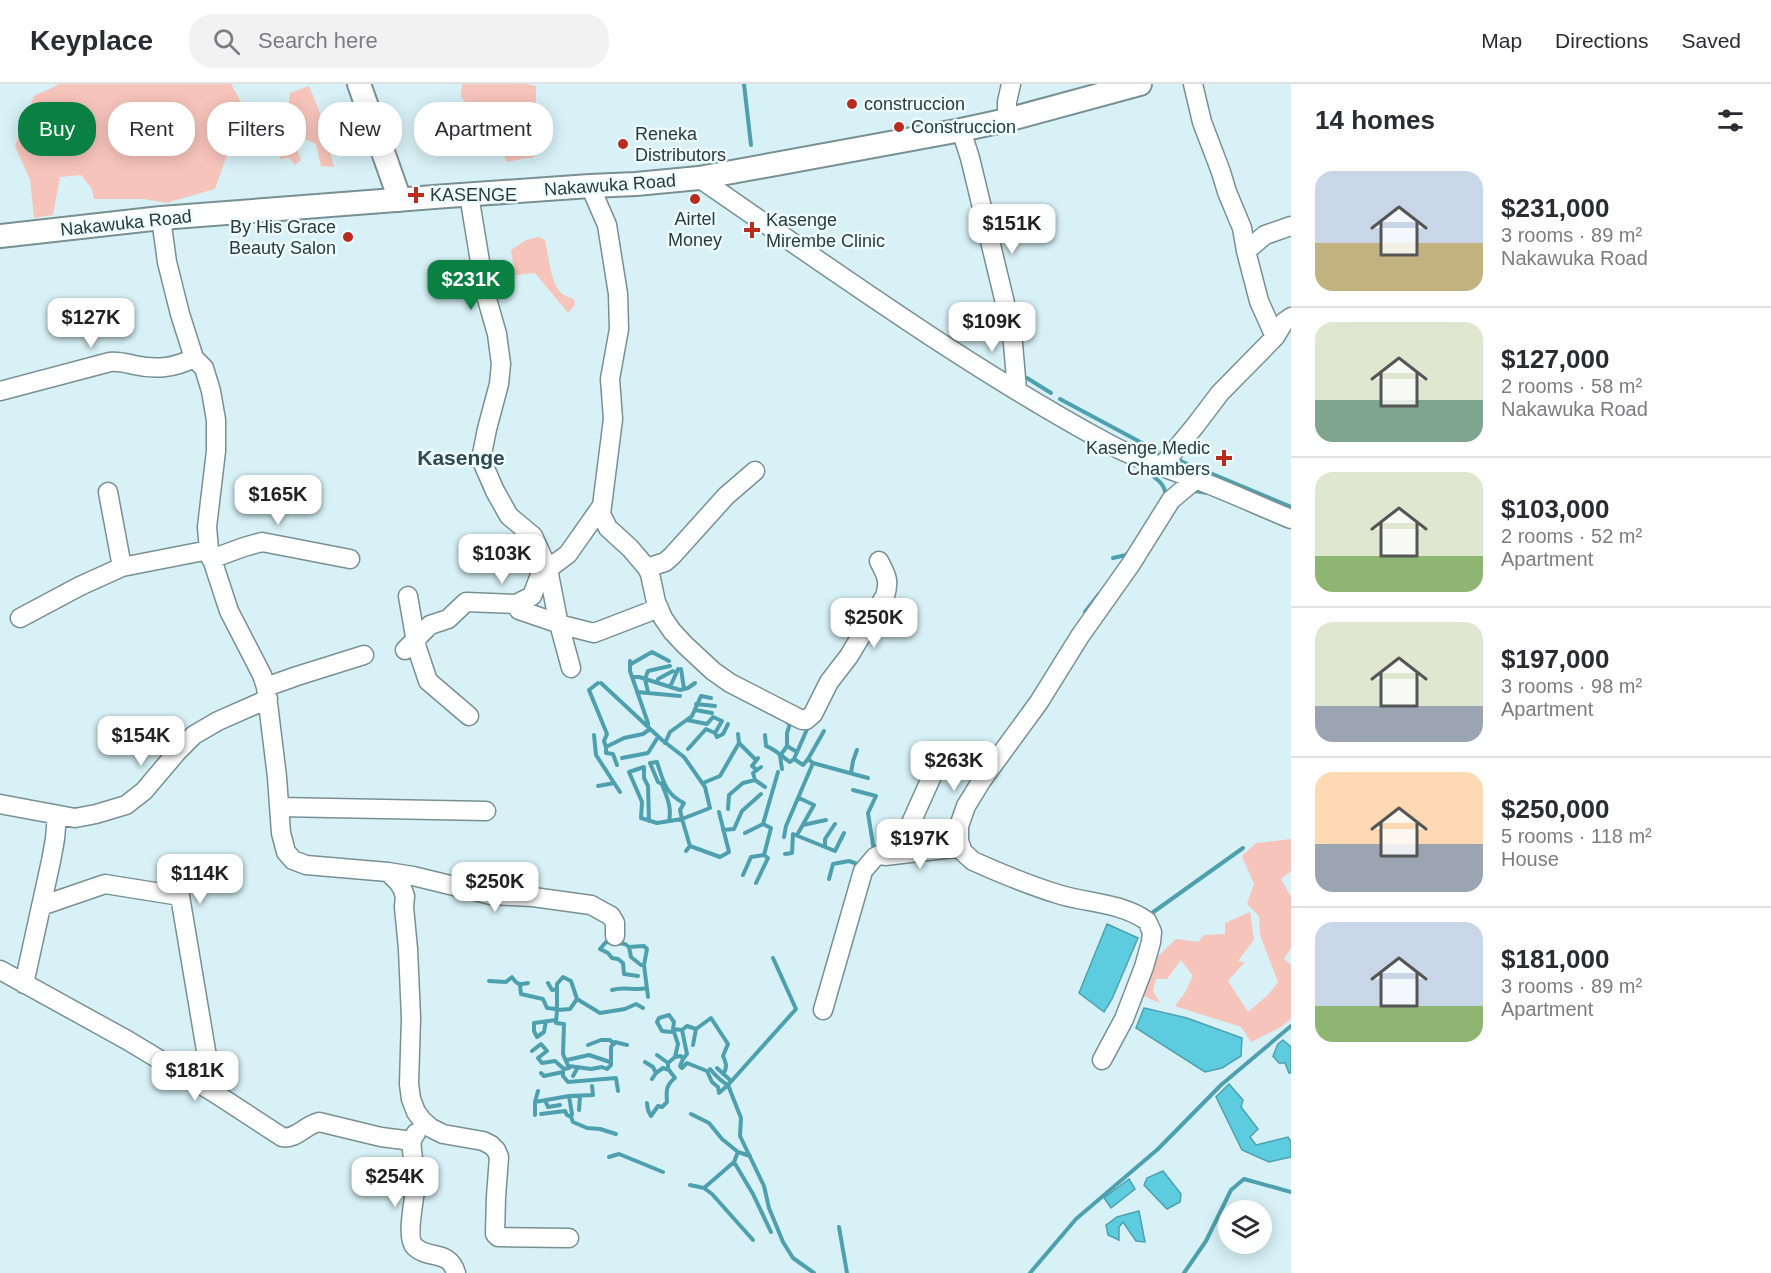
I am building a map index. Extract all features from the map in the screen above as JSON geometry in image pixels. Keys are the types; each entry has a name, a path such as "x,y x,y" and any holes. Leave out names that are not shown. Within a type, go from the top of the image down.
{"main road":[{"path":"359,84 400,200"},
{"name":"Nakawuka Road","path":"0,236 161,218 699,178 961,130 1140,84"}],"street":[{"path":"1007,120 1007,102 1011,84"},
{"path":"1192,84 1202,122 1242,228 1259,301 1275,337"},
{"path":"961,130 1010,321 1017,390"},
{"path":"699,178 879,302 1017,390 1112,445 1291,519"},
{"path":"590,186 607,225 618,294 619,328 610,379 614,419 601,514 608,528 647,568 659,608 672,631 713,671 730,683 806,720 813,714 829,682 849,656 885,596 888,586 887,579 879,561"},
{"path":"469,195 484,292 497,334 501,364 499,384 481,459 509,516 533,536 548,569 558,623 571,668"},
{"path":"161,218 180,315 195,358 204,368 216,420 216,451 207,527 210,555 229,611 262,675 267,693 280,833 286,852 293,860 306,865 388,872 491,895 544,898 591,905 611,915 615,923 615,936"},
{"path":"1246,250 1265,235 1291,226"},
{"path":"1171,500 1167,469 1195,426 1220,393 1275,337 1284,321 1291,317"},
{"path":"0,391 110,362 118,361 166,368 181,365 195,358"},
{"path":"647,568 672,556 726,496 755,471"},
{"path":"1102,1060 1124,1019 1144,967 1152,932 1147,921 1123,909 1063,896 973,861 966,856 961,847 959,826 966,806 982,780 1039,702 1171,500 1196,479"},
{"path":"108,492 122,567"},
{"path":"405,650 430,625 448,619 466,602 516,604 532,596 540,574 568,554 601,507"},
{"path":"20,618 122,567 210,555 262,542 350,559"},
{"path":"408,596 417,648 428,681 469,716"},
{"path":"519,610 594,633 659,608"},
{"path":"0,804 75,818 126,805 144,791 194,735 297,676 364,655"},
{"path":"823,1010 863,871 875,857 901,845 941,756"},
{"path":"279,807 486,811"},
{"path":"24,984 56,839 57,815"},
{"path":"875,857 961,847"},
{"path":"388,872 398,882 405,896 411,1018 409,1084 411,1100 416,1112 431,1128 443,1134 483,1141 496,1150 499,1157 495,1234 498,1237 569,1238"},
{"path":"41,906 105,884 180,896 213,1092"},
{"path":"0,970 127,1040 285,1138 290,1138 319,1122 381,1137 412,1141"},
{"path":"422,1120 412,1141 417,1180 411,1241 418,1250 445,1258 454,1265 456,1273"}],"shaded area":[{"path":"60,84 231,84 241,102 207,102 207,156 227,156 215,189 166,203 144,199 94,199 92,189 81,175 60,177 53,215 34,218 30,180 19,156 96,156 96,102 32,102 34,96"},
{"path":"462,84 536,86 536,102 465,102 461,96"},
{"path":"309,86 318,108 318,153 316,144 306,140 306,102 289,102 290,93"},
{"path":"279,156 299,156 301,160 295,165 289,158 280,159"},
{"path":"319,156 331,156 334,167 321,166"},
{"path":"504,156 534,156 532,158 507,162"},
{"path":"538,237 545,240 551,270 559,291 574,299 575,305 568,313 535,273 515,275 511,250 526,240"},
{"path":"1291,839 1291,871 1281,879 1291,897 1291,948 1284,959 1291,965 1291,1019 1279,1028 1251,1042 1241,1027 1175,1006 1193,976 1181,960 1167,979 1156,979 1153,991 1160,1003 1138,994 1153,961 1176,939 1198,942 1204,935 1225,934 1225,923 1250,912 1254,940 1238,961 1245,962 1228,981 1248,1012 1268,995 1278,982 1260,935 1259,916 1247,904 1254,884 1242,856 1256,843"}],"water":[{"path":"1107,924 1138,938 1112,999 1104,1012 1079,993"},
{"path":"1144,1008 1187,1018 1242,1038 1241,1056 1222,1068 1205,1072 1136,1028"},
{"path":"1283,1040 1291,1047 1291,1073 1285,1063 1279,1063 1273,1056 1278,1044"},
{"path":"1229,1084 1243,1100 1241,1107 1258,1129 1250,1137 1256,1145 1288,1137 1291,1142 1291,1157 1269,1162 1242,1150 1216,1097"},
{"path":"1163,1171 1181,1194 1180,1202 1167,1209 1144,1185 1147,1178"},
{"path":"1129,1179 1135,1189 1111,1208 1104,1198"},
{"path":"1139,1211 1145,1242 1136,1241 1123,1222 1119,1227 1119,1240 1108,1235 1106,1225 1117,1217"}],"waterway":[{"path":"744,84 751,145"},
{"path":"1027,378 1051,393"},
{"path":"1060,399 1157,451"},
{"path":"1175,458 1197,469"},
{"path":"1210,473 1291,507"},
{"path":"1154,477 1163,486 1166,497"},
{"path":"1192,492 1208,493"},
{"path":"1113,558 1129,552"},
{"path":"1085,612 1099,594"},
{"path":"631,664 652,652 669,661"},
{"path":"630,661 630,671 648,726"},
{"path":"648,692 645,679 648,671 670,666"},
{"path":"670,687 678,669"},
{"path":"681,669 684,689"},
{"path":"657,682 658,679 673,671"},
{"path":"632,677 639,677 680,690 695,683"},
{"path":"598,683 589,690 607,734 604,741 606,747 624,738 643,734 650,729"},
{"path":"601,683 662,740 684,757 705,787 710,808 682,819 690,846 686,851"},
{"path":"637,692 680,696"},
{"path":"665,743 670,732 692,716 701,696 711,698"},
{"path":"696,704 715,706"},
{"path":"695,710 712,713"},
{"path":"687,720 707,724 713,717 722,721 715,733 706,729 688,749"},
{"path":"782,769 780,756 787,746 790,724 787,722"},
{"path":"715,733 717,737 723,734 728,724"},
{"path":"794,759 808,727"},
{"path":"808,759 824,731"},
{"path":"738,734 739,743 755,759"},
{"path":"594,735 596,755 620,792"},
{"path":"765,735 766,746 790,762 794,759 803,765 808,759 813,763 786,826 784,837"},
{"path":"622,758 648,753 658,737"},
{"path":"703,783 720,776 739,743"},
{"path":"787,746 797,752"},
{"path":"606,747 606,753 613,754 617,765"},
{"path":"851,773 857,750"},
{"path":"757,770 752,766 758,758"},
{"path":"669,821 670,811 667,798 650,763 657,762 669,791 684,803 680,810 682,819 680,820"},
{"path":"813,763 868,778"},
{"path":"649,821 648,786 644,778 644,767 629,772 642,802 641,818 657,823 682,819"},
{"path":"761,767 753,773 755,780 765,787"},
{"path":"745,833 763,824 778,772"},
{"path":"728,809 729,795 743,783 755,780"},
{"path":"598,786 614,783"},
{"path":"853,790 876,796 868,813 874,851"},
{"path":"723,830 734,829 742,811 761,794"},
{"path":"797,835 814,805 799,798"},
{"path":"690,846 720,857 729,852 719,812"},
{"path":"803,825 826,820"},
{"path":"763,824 771,828 764,855"},
{"path":"785,854 792,853 793,834 825,847 825,839 835,824"},
{"path":"825,847 835,851 844,833"},
{"path":"1152,913 1243,848"},
{"path":"743,875 751,857 764,855 768,858 756,883"},
{"path":"829,879 833,864 849,861 860,865"},
{"path":"638,976 624,974 623,963 600,949 606,942 625,944 629,947 644,946 647,949 644,965 648,997"},
{"path":"629,947 631,957 641,965"},
{"path":"773,958 796,1009 728,1085 741,1118 740,1136 764,1186 769,1208 783,1242 793,1258 814,1273"},
{"path":"489,981 506,982 512,977 519,984 528,983"},
{"path":"557,1010 557,984 563,977 571,981 577,999 600,1013 625,1009 636,1004 643,1008"},
{"path":"548,983 552,990 557,989"},
{"path":"520,985 521,994 543,999 547,1008 556,1009"},
{"path":"612,990 647,988"},
{"path":"532,1051 541,1044 547,1051 538,1058 542,1063 555,1061 564,1069 569,1068 563,1054 564,1024 556,1023 557,1010 570,1009 577,999"},
{"path":"671,1032 662,1031 657,1022 659,1018 669,1015 674,1022 673,1029 678,1044 675,1057"},
{"path":"696,1029 711,1018 728,1044 723,1056 726,1065 723,1074"},
{"path":"546,1021 544,1032 537,1037 534,1023 556,1020"},
{"path":"682,1030 687,1026 696,1029 693,1045"},
{"path":"1030,1273 1076,1219 1158,1149 1221,1085 1291,1026"},
{"path":"673,1029 682,1030 687,1054 683,1059"},
{"path":"588,1045 601,1040 610,1040 614,1044"},
{"path":"569,1066 607,1069 611,1065 611,1047 615,1042 627,1045"},
{"path":"567,1060 589,1055 610,1062"},
{"path":"657,1055 668,1063 668,1069"},
{"path":"668,1063 675,1057 681,1056 683,1059 680,1066 682,1068 687,1063 707,1071 712,1082 718,1087 719,1093 729,1084"},
{"path":"645,1062 653,1067 656,1073"},
{"path":"573,1076 578,1067"},
{"path":"647,1103 651,1116 658,1106 662,1107 667,1102 667,1088 675,1078 669,1070 663,1068 652,1079"},
{"path":"717,1068 731,1081"},
{"path":"710,1069 728,1085"},
{"path":"541,1073 544,1076 563,1072 568,1082 616,1078 618,1091"},
{"path":"535,1102 569,1096 593,1095 592,1086"},
{"path":"535,1115 538,1091"},
{"path":"569,1096 571,1117"},
{"path":"579,1110 580,1096"},
{"path":"545,1100 548,1107 560,1105"},
{"path":"541,1114 565,1111 573,1122 587,1128 616,1134"},
{"path":"691,1114 709,1123 722,1139 738,1152"},
{"path":"750,1156 738,1152 734,1162 753,1194 771,1232"},
{"path":"609,1157 619,1154 663,1172"},
{"path":"690,1185 704,1188 734,1162"},
{"path":"1184,1273 1206,1241 1231,1190 1244,1179 1291,1192"},
{"path":"704,1188 753,1240"},
{"path":"839,1227 847,1273"}],"place":[{"name":"construccion","path":"852,104"},
{"name":"Construccion","path":"899,127"},
{"name":"Reneka Distributors","path":"623,144"},
{"name":"KASENGE","path":"416,195"},
{"name":"Airtel Money","path":"695,199"},
{"name":"Kasenge Mirembe Clinic","path":"752,230"},
{"name":"By His Grace Beauty Salon","path":"348,237"},
{"name":"Kasenge Medic Chambers","path":"1224,458"}],"district":[{"name":"Kasenge","path":"461,458"}]}
